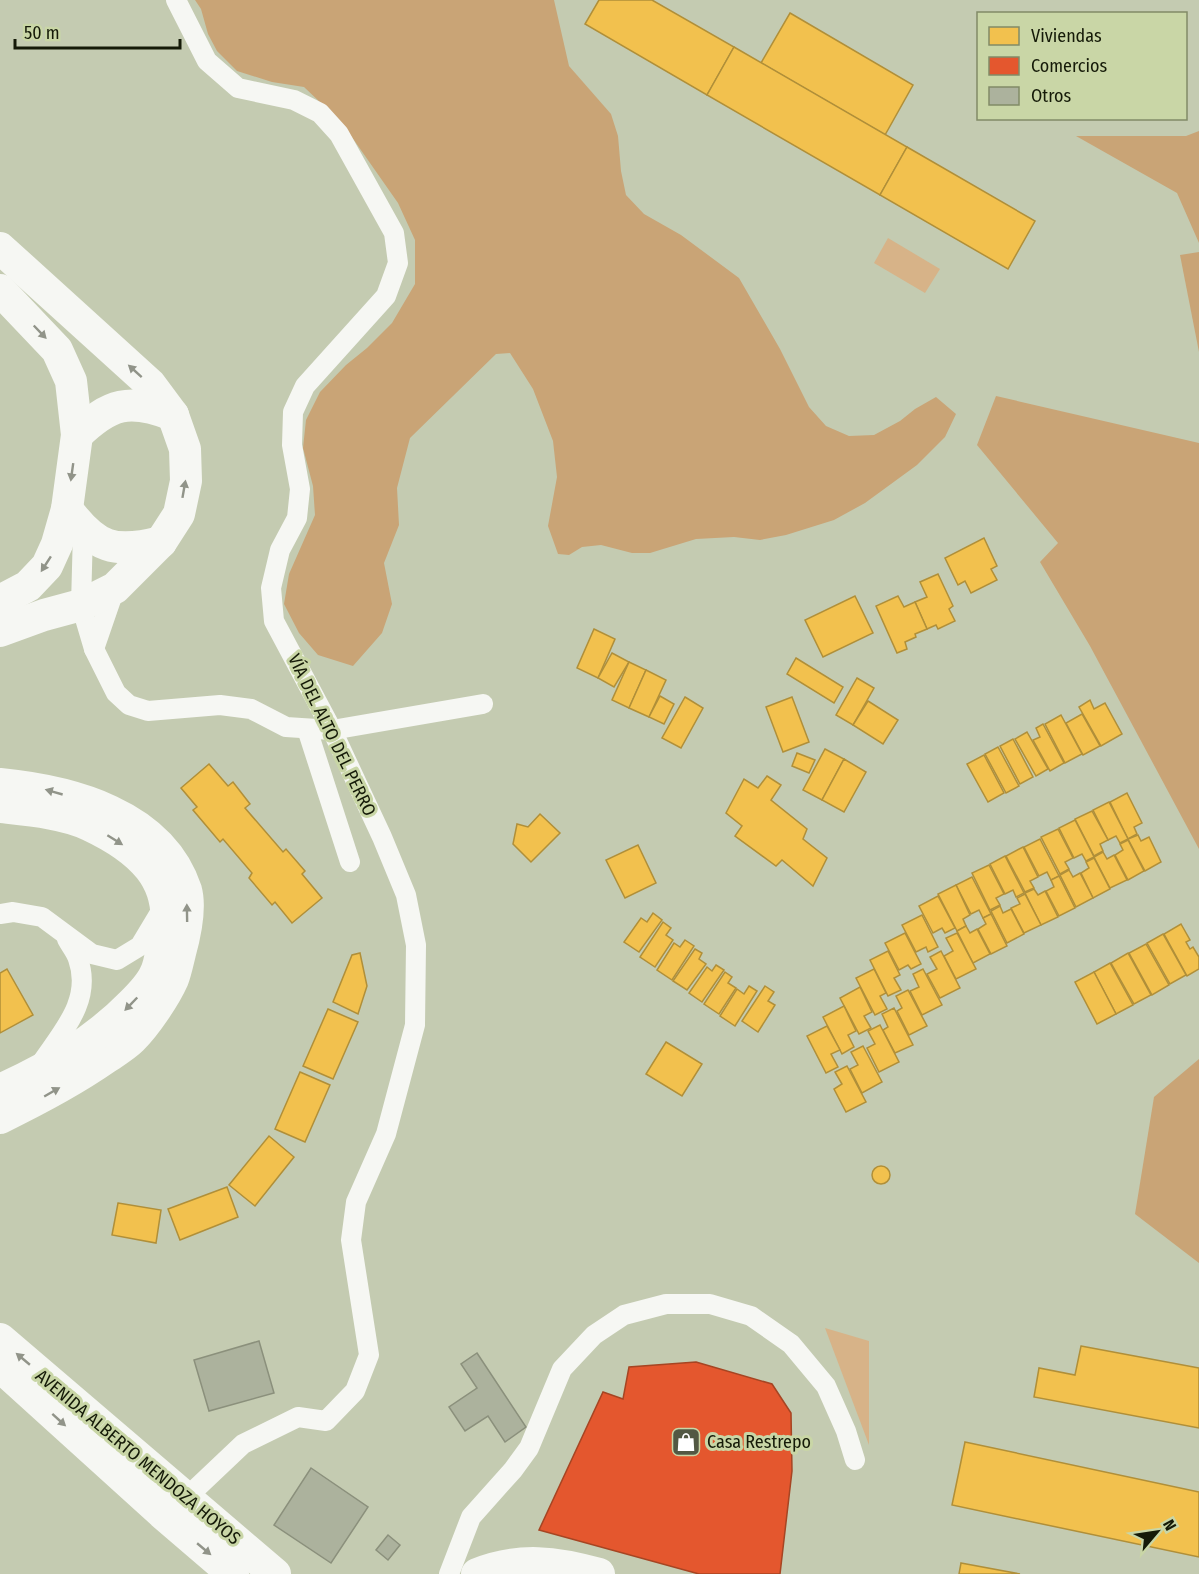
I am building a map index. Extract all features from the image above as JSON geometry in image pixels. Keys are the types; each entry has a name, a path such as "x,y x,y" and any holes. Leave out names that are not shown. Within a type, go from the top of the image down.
{"main road":[{"path":"0,248 150,384 173,415 185,449 186,481 179,514 161,542 115,588 81,605 0,631"},
{"path":"0,290 57,350 71,381 77,435 75,520 57,544 47,566 28,586 0,601"},
{"path":"77,435 96,416 121,406 148,406 173,415"},
{"path":"75,520 107,545 135,549 161,542"},
{"path":"0,784 35,787 99,805 153,838 174,865 186,892 187,930 172,980 132,1040 84,1073 0,1118"},
{"path":"0,807 36,810 88,824 144,859 158,881 166,902 166,927 156,973 144,991 92,1040 33,1075 0,1090"},
{"name":"AVENIDA ALBERTO MENDOZA HOYOS","path":"0,1339 275,1574"},
{"name":"AVENIDA ALBERTO MENDOZA HOYOS","path":"0,1366 233,1574"},
{"path":"477,1574 493,1568 529,1562 566,1565 599,1574"}],"street":[{"name":"VÍA DEL ALTO DEL PERRO","path":"176,0 207,61 238,88 294,100 320,113 339,134 394,233 398,263 386,296 305,386 293,412 292,445 300,489 297,518 280,550 270,588 274,621 332,730 406,896 416,945 415,1025 386,1134 356,1202 351,1240 369,1356 355,1391 326,1421 298,1417 243,1444 186,1498"},
{"path":"75,520 81,605 94,649 116,693 129,705 148,711 220,705 250,709 286,727 332,730 483,704"},
{"path":"94,649 115,588"},
{"path":"307,729 350,862"},
{"path":"0,914 13,912 42,917 92,954 117,960 140,946 166,902"},
{"path":"33,1075 78,1008 82,987 78,960 63,931"},
{"path":"450,1574 471,1516 513,1470 529,1448 562,1369 594,1335 624,1315 666,1304 710,1304 751,1316 791,1344 826,1386 846,1431 855,1460"}],"shaded area":[{"path":"195,0 554,0 569,66 611,114 618,136 626,195 644,214 681,235 739,278 780,349 809,407 826,426 849,436 874,435 936,397 956,414 945,437 917,465 865,503 834,520 786,535 760,540 734,537 696,539 650,553 632,553 601,545 582,547 569,555 558,554 548,526 557,477 553,441 533,389 510,353 496,354 410,438 397,488 399,525 384,563 392,604 382,633 353,666 318,655 299,633 284,604 289,574 315,515 313,486 303,448 306,420 320,392 392,323 415,284 415,240 398,203 342,123 304,87 272,82 237,71 217,51 208,34 201,9"},
{"path":"1199,131 1199,243 1177,193 1076,136 1186,136"},
{"path":"888,238 940,269 925,293 874,263"},
{"path":"1199,252 1199,352 1180,255"},
{"path":"996,396 1199,443 1199,849 1090,646 1040,562 1058,543 977,445"},
{"path":"1199,1059 1199,1263 1135,1214 1154,1097"},
{"path":"825,1328 869,1341 869,1445"}],"building: Viviendas":[{"path":"599,0 652,0 734,47 707,95 585,24"},
{"path":"790,13 913,85 885,135 761,63"},
{"path":"734,47 907,147 880,195 707,95"},
{"path":"907,147 1035,221 1008,269 880,195"},
{"path":"984,538 997,566 991,569 997,580 971,593 965,581 958,585 945,558"},
{"path":"938,574 953,606 949,609 955,621 938,629 936,625 927,629 915,602 927,597 920,582"},
{"path":"855,596 873,633 823,657 805,620"},
{"path":"898,596 904,607 915,602 927,629 915,634 916,637 905,642 907,649 897,653 876,606"},
{"path":"594,629 615,639 598,678 577,668"},
{"path":"612,653 629,662 614,687 598,678"},
{"path":"796,658 843,687 834,703 787,674"},
{"path":"629,662 646,670 629,708 612,700"},
{"path":"646,670 666,680 649,717 629,708"},
{"path":"857,678 874,688 853,725 836,715"},
{"path":"660,696 674,704 664,724 649,717"},
{"path":"685,697 703,708 681,748 662,738"},
{"path":"792,697 809,742 783,752 766,707"},
{"path":"1090,700 1094,709 1105,703 1122,734 1101,746 1079,707"},
{"path":"868,701 898,720 883,744 853,725"},
{"path":"1082,714 1100,746 1083,755 1066,723"},
{"path":"1061,715 1082,754 1065,763 1045,724"},
{"path":"1043,724 1064,763 1050,771 1033,740 1040,737 1036,728"},
{"path":"1027,732 1048,769 1036,776 1015,739"},
{"path":"1013,739 1033,777 1020,784 1000,746"},
{"path":"998,747 1019,786 1006,793 985,754"},
{"path":"825,749 844,759 822,800 803,790"},
{"path":"797,753 815,760 809,773 792,766"},
{"path":"984,755 1004,793 988,802 967,764"},
{"path":"844,759 866,772 844,812 822,800"},
{"path":"209,764 228,786 233,782 250,804 245,808 283,852 286,849 305,871 302,874 322,898 292,923 275,902 272,905 249,878 252,873 223,839 220,842 193,810 197,807 181,788"},
{"path":"767,776 781,785 771,800 807,829 803,839 827,858 813,886 782,860 776,866 735,836 742,826 726,813 744,779 758,788"},
{"path":"1127,793 1142,823 1134,827 1137,834 1128,839 1110,802"},
{"path":"1109,802 1128,839 1120,843 1116,836 1108,840 1093,810"},
{"path":"1092,811 1108,840 1100,844 1103,851 1094,856 1075,819"},
{"path":"540,814 560,833 531,862 513,844 517,824 528,827"},
{"path":"1075,820 1094,857 1086,861 1082,854 1074,858 1059,828"},
{"path":"1058,829 1073,858 1065,862 1069,869 1060,874 1041,837"},
{"path":"1138,835 1141,841 1149,837 1161,862 1145,871 1128,839"},
{"path":"1040,839 1059,876 1051,880 1047,872 1039,876 1024,847"},
{"path":"1128,840 1144,871 1128,880 1115,855 1123,850 1120,844"},
{"path":"638,845 656,883 625,898 606,860"},
{"path":"1023,847 1038,877 1030,881 1034,888 1025,892 1006,856"},
{"path":"1103,852 1107,859 1114,855 1127,880 1110,888 1094,857"},
{"path":"1005,856 1024,893 1016,897 1013,890 1005,894 990,864"},
{"path":"1094,858 1110,889 1093,898 1081,873 1089,868 1086,862"},
{"path":"989,865 1004,894 996,898 1000,905 990,910 972,873"},
{"path":"1069,870 1073,877 1080,873 1093,898 1076,907 1060,875"},
{"path":"1059,876 1075,908 1059,916 1046,891 1054,887 1051,880"},
{"path":"972,877 991,914 983,918 979,910 971,914 956,885"},
{"path":"956,885 970,915 963,919 966,926 957,931 938,894"},
{"path":"1034,889 1038,895 1045,891 1058,917 1041,925 1025,893"},
{"path":"1025,894 1041,925 1024,933 1011,908 1020,904 1017,898"},
{"path":"938,896 955,928 945,933 942,928 933,933 919,906"},
{"path":"1000,906 1003,913 1011,909 1024,934 1007,943 991,911"},
{"path":"653,913 662,920 639,952 624,942 641,918 647,922"},
{"path":"991,914 1007,946 991,954 978,929 986,924 983,918"},
{"path":"922,915 938,947 928,952 926,947 916,952 902,925"},
{"path":"663,922 671,928 666,935 673,940 655,967 640,957"},
{"path":"1181,924 1190,940 1186,942 1190,949 1193,947 1199,957 1199,969 1187,976 1164,934"},
{"path":"966,926 970,933 977,929 990,954 973,963 957,931"},
{"path":"905,933 921,964 911,969 908,965 899,970 885,943"},
{"path":"957,933 976,969 956,979 944,956 953,951 946,938"},
{"path":"1163,934 1186,975 1170,984 1147,943"},
{"path":"685,940 694,946 672,980 657,970 674,943 680,947"},
{"path":"1146,944 1169,985 1152,995 1129,953"},
{"path":"695,949 702,953 699,959 706,964 687,990 673,981"},
{"path":"888,951 900,975 894,978 901,990 888,996 870,960"},
{"path":"941,951 960,988 940,998 927,974 937,969 930,957"},
{"path":"360,953 367,986 358,1014 333,1002 352,955"},
{"path":"1128,953 1151,995 1134,1004 1111,963"},
{"path":"1110,963 1133,1005 1116,1014 1094,972"},
{"path":"716,965 724,970 702,1002 689,993 707,967 712,971"},
{"path":"7,969 33,1015 0,1033 0,973"},
{"path":"874,969 886,993 880,996 887,1009 875,1015 856,978"},
{"path":"923,969 942,1005 922,1015 910,991 919,987 913,974"},
{"path":"725,972 732,977 728,983 736,988 719,1014 704,1004"},
{"path":"1094,972 1116,1014 1097,1024 1075,982"},
{"path":"749,986 757,991 735,1026 720,1016 737,989 744,994"},
{"path":"765,986 774,992 768,1001 775,1005 758,1032 742,1021"},
{"path":"860,987 872,1012 864,1016 871,1028 859,1034 840,998"},
{"path":"908,990 927,1026 909,1035 897,1011 902,1008 896,996"},
{"path":"844,1006 856,1031 848,1035 854,1047 842,1054 823,1017"},
{"path":"894,1008 913,1045 895,1053 883,1030 888,1027 882,1014"},
{"path":"328,1009 358,1022 333,1079 303,1066"},
{"path":"880,1025 899,1062 879,1072 867,1048 875,1044 868,1031"},
{"path":"827,1026 840,1050 831,1054 838,1067 826,1073 807,1036"},
{"path":"666,1042 702,1064 682,1096 646,1074"},
{"path":"863,1046 882,1082 862,1093 850,1069 858,1065 851,1052"},
{"path":"847,1066 866,1102 846,1112 834,1089 842,1084 835,1072"},
{"path":"300,1072 330,1085 305,1142 275,1129"},
{"path":"269,1136 294,1157 255,1206 229,1185"},
{"path":"881,1166 887,1169 890,1175 887,1181 881,1184 875,1181 872,1175 875,1169"},
{"path":"227,1187 238,1217 180,1240 168,1209"},
{"path":"118,1203 161,1210 156,1243 112,1235"},
{"path":"1081,1346 1199,1368 1199,1428 1034,1397 1039,1368 1075,1375"},
{"path":"965,1442 1199,1492 1199,1557 952,1505"},
{"path":"961,1563 1020,1574 959,1574"}],"building: Comercios":[{"name":"Casa Restrepo","path":"696,1362 772,1384 791,1413 792,1471 780,1574 699,1574 539,1530 603,1392 623,1399 629,1367"}],"building: Otros":[{"path":"259,1341 274,1393 209,1411 194,1360"},
{"path":"477,1353 526,1427 505,1442 488,1416 465,1431 449,1407 477,1388 461,1364"},
{"path":"311,1468 368,1507 331,1563 274,1525"},
{"path":"388,1535 400,1545 388,1560 376,1550"}],"place":[{"name":"Casa Restrepo","path":"686,1442"}]}
